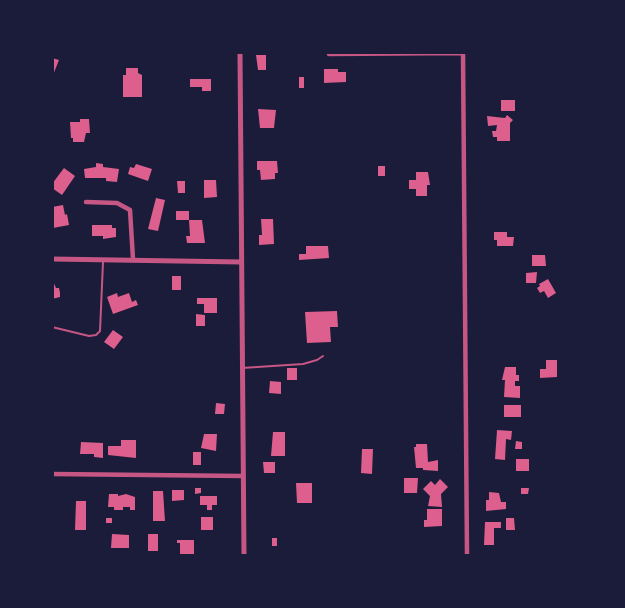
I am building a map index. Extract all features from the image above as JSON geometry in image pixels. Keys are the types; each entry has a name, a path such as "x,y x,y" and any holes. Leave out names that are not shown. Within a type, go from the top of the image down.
{"street":[{"path":"240,52 244,555"},
{"path":"329,54 463,53 466,555"},
{"path":"86,202 117,203 130,210 133,260"},
{"path":"52,259 242,262"},
{"path":"52,474 243,476"}],"lane":[{"path":"52,327 89,336 96,336 100,331 102,259"},
{"path":"242,368 303,364 323,356"}],"building":[{"path":"256,55 266,55 266,70 258,70"},
{"path":"52,58 59,60 53,75 52,75"},
{"path":"126,68 138,68 138,73 142,75 142,97 123,97 123,75 126,75"},
{"path":"324,69 338,69 338,72 346,72 346,82 324,83"},
{"path":"299,77 304,77 304,88 299,88"},
{"path":"190,79 211,79 211,91 202,91 202,87 190,87"},
{"path":"501,100 515,100 515,111 501,111"},
{"path":"258,109 276,110 274,128 260,128"},
{"path":"507,115 513,120 510,123 510,141 497,141 492,131 496,131 497,125 488,126 487,116 505,118"},
{"path":"80,119 89,119 90,133 86,133 84,142 73,142 70,122 80,122"},
{"path":"257,161 277,161 278,173 275,173 275,179 261,180 260,170 257,170"},
{"path":"96,163 103,164 103,167 119,169 117,182 106,181 106,178 85,178 84,169 96,167"},
{"path":"136,164 152,169 148,181 128,174 130,167 134,168"},
{"path":"378,166 385,166 385,176 378,176"},
{"path":"64,168 75,176 62,195 52,188 52,184"},
{"path":"416,172 428,172 430,185 427,185 427,196 416,196 416,189 409,189 409,180 416,180"},
{"path":"204,180 216,180 217,197 204,198"},
{"path":"177,181 185,181 185,193 178,193"},
{"path":"156,198 165,200 158,231 148,229"},
{"path":"63,205 69,225 53,228 52,207"},
{"path":"176,211 189,211 189,220 176,220"},
{"path":"261,219 273,219 274,244 259,245 259,235 262,235"},
{"path":"189,220 202,220 205,243 187,243 186,236 190,236"},
{"path":"92,225 112,225 112,228 116,228 116,237 103,239 103,236 92,236"},
{"path":"494,232 507,232 507,237 514,237 513,246 497,246"},
{"path":"306,246 328,246 329,258 299,260 299,254 306,254"},
{"path":"532,255 545,255 546,266 532,266"},
{"path":"537,272 536,283 526,283 526,273"},
{"path":"172,276 181,276 181,290 172,290"},
{"path":"52,279 56,288 59,288 60,297 52,299"},
{"path":"548,279 556,293 548,298 544,291 540,293 537,288 539,284"},
{"path":"117,293 118,297 129,293 132,302 136,300 138,305 113,314 107,297"},
{"path":"197,298 217,298 217,313 204,313 204,304 197,304"},
{"path":"337,311 338,327 330,327 331,342 307,343 305,312"},
{"path":"196,314 205,315 205,326 196,326"},
{"path":"113,330 123,337 114,349 104,342"},
{"path":"546,360 557,360 557,377 540,378 540,369 546,369"},
{"path":"505,367 516,367 519,381 515,381 515,386 520,386 520,398 504,397 505,380 502,380"},
{"path":"287,368 297,368 297,380 287,380"},
{"path":"270,381 281,382 281,394 269,393"},
{"path":"216,403 225,404 224,414 215,414"},
{"path":"504,405 521,405 521,417 504,417"},
{"path":"497,430 512,431 511,440 506,439 505,460 495,459"},
{"path":"273,432 285,432 285,456 271,456"},
{"path":"204,434 217,434 216,451 201,448"},
{"path":"121,440 136,440 136,458 108,455 108,446 121,446"},
{"path":"516,441 522,442 522,449 515,449"},
{"path":"81,442 103,443 103,458 94,457 94,454 80,454"},
{"path":"416,444 427,444 428,462 438,460 438,471 416,468 414,447"},
{"path":"362,449 373,449 372,474 361,473"},
{"path":"193,452 201,452 201,465 193,465"},
{"path":"516,459 529,459 529,471 516,471"},
{"path":"263,462 275,462 275,473 264,473"},
{"path":"404,478 418,478 417,493 404,493"},
{"path":"440,479 448,487 441,494 442,507 428,506 430,496 423,489 431,481 435,485"},
{"path":"296,483 312,483 312,503 297,503"},
{"path":"195,488 201,488 201,493 195,494"},
{"path":"521,488 529,488 528,494 521,494"},
{"path":"172,490 184,490 184,500 172,501"},
{"path":"153,491 163,491 165,521 153,521"},
{"path":"489,492 499,493 501,502 506,502 506,509 486,511"},
{"path":"109,494 118,494 118,496 126,494 135,497 135,510 130,510 130,507 114,510 114,507 108,507"},
{"path":"200,496 217,496 217,505 212,505 212,510 207,510 207,505 200,505"},
{"path":"76,501 86,501 86,530 75,530"},
{"path":"427,509 442,509 442,526 424,527 424,520 427,520"},
{"path":"201,517 213,517 213,530 201,530"},
{"path":"106,518 112,518 112,523 106,523"},
{"path":"506,518 514,518 515,530 506,530"},
{"path":"485,522 501,522 501,528 494,528 494,545 484,545"},
{"path":"112,534 129,535 129,548 111,548"},
{"path":"148,534 158,534 158,551 148,551"},
{"path":"272,538 277,538 277,546 272,546"},
{"path":"177,540 194,540 194,555 180,555 180,543 177,543"}]}
